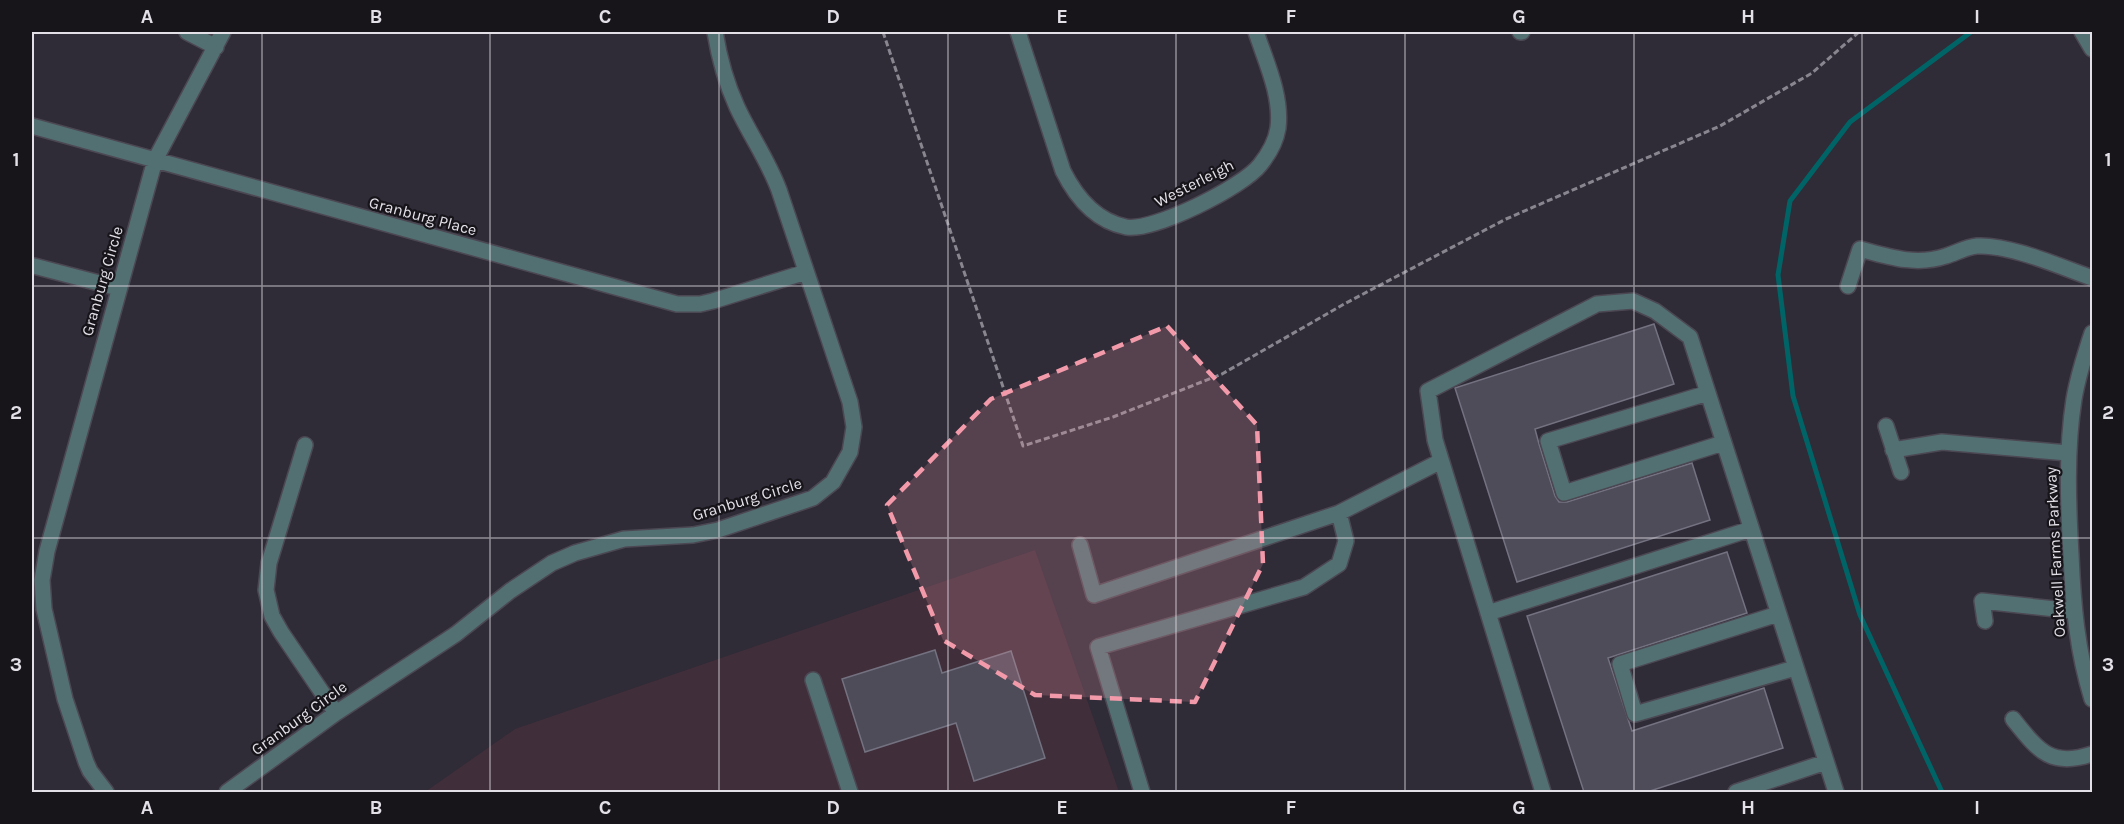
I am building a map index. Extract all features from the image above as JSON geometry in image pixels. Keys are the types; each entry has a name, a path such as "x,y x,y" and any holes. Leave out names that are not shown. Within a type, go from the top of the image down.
{"street":[{"path":"187,32 216,47"},
{"name":"Granburg Circle","path":"106,792 86,762 65,699 44,609 42,580 47,551 155,160 223,32"},
{"name":"Granburg Circle","path":"227,792 336,713 456,634 510,591 552,563 583,550 624,539 693,535 718,530 813,498 833,482 850,452 854,427 850,402 770,166 737,107 728,84 715,32"},
{"name":"Westerleigh","path":"1018,32 1063,171 1070,186 1083,203 1103,218 1127,227 1178,215 1224,191 1251,174 1272,147 1278,130 1278,102 1256,32"},
{"path":"2082,32 2092,49"},
{"name":"Granburg Place","path":"32,126 677,304 700,304 713,301 806,272"},
{"path":"1848,286 1860,249 1890,258 1919,262 1977,246 2006,249 2092,278"},
{"path":"34,266 118,288"},
{"path":"1543,792 1441,461 1435,440 1428,391 1597,304 1633,302 1655,311 1690,338 1836,792"},
{"name":"Oakwell Farms Parkway","path":"2092,333 2074,399 2068,453 2068,503 2074,611 2084,674 2092,699"},
{"path":"1708,393 1548,441 1564,493 1724,443"},
{"path":"1886,426 1902,472"},
{"path":"1893,450 1942,442 2068,453"},
{"path":"305,445 269,563 266,590 272,616 281,632 336,713"},
{"path":"1080,545 1094,595 1339,513 1441,461"},
{"path":"1142,792 1098,647 1304,587 1340,564 1346,541 1339,513"},
{"path":"1488,613 1751,529"},
{"path":"1985,621 1983,601 2074,611"},
{"path":"1778,614 1620,664 1635,714 1795,668"},
{"path":"813,680 850,792"},
{"path":"2013,719 2033,744 2044,753 2056,758 2076,759 2092,754"},
{"path":"1736,792 1826,762"}],"path":[{"path":"883,32 1023,446 1113,417 1222,374 1346,303 1506,219 1720,126 1812,73 1858,32"}],"highlighted area":[{"path":"1167,326 1257,425 1263,564 1195,702 1035,695 943,640 887,505 991,399"}],"shaded area":[{"path":"1035,550 1119,792 425,792 515,729"}],"building":[{"path":"1654,324 1674,384 1535,429 1539,444 1555,496 1559,502 1567,502 1692,463 1710,520 1517,582 1455,388"},
{"path":"1727,552 1747,613 1608,658 1632,731 1764,688 1783,748 1647,792 1584,792 1527,616"},
{"path":"935,650 942,673 1011,651 1045,758 974,781 956,723 865,752 842,679"}],"waterway":[{"path":"1942,792 1860,615 1793,396 1778,275 1790,201 1850,122 1971,32"}]}
